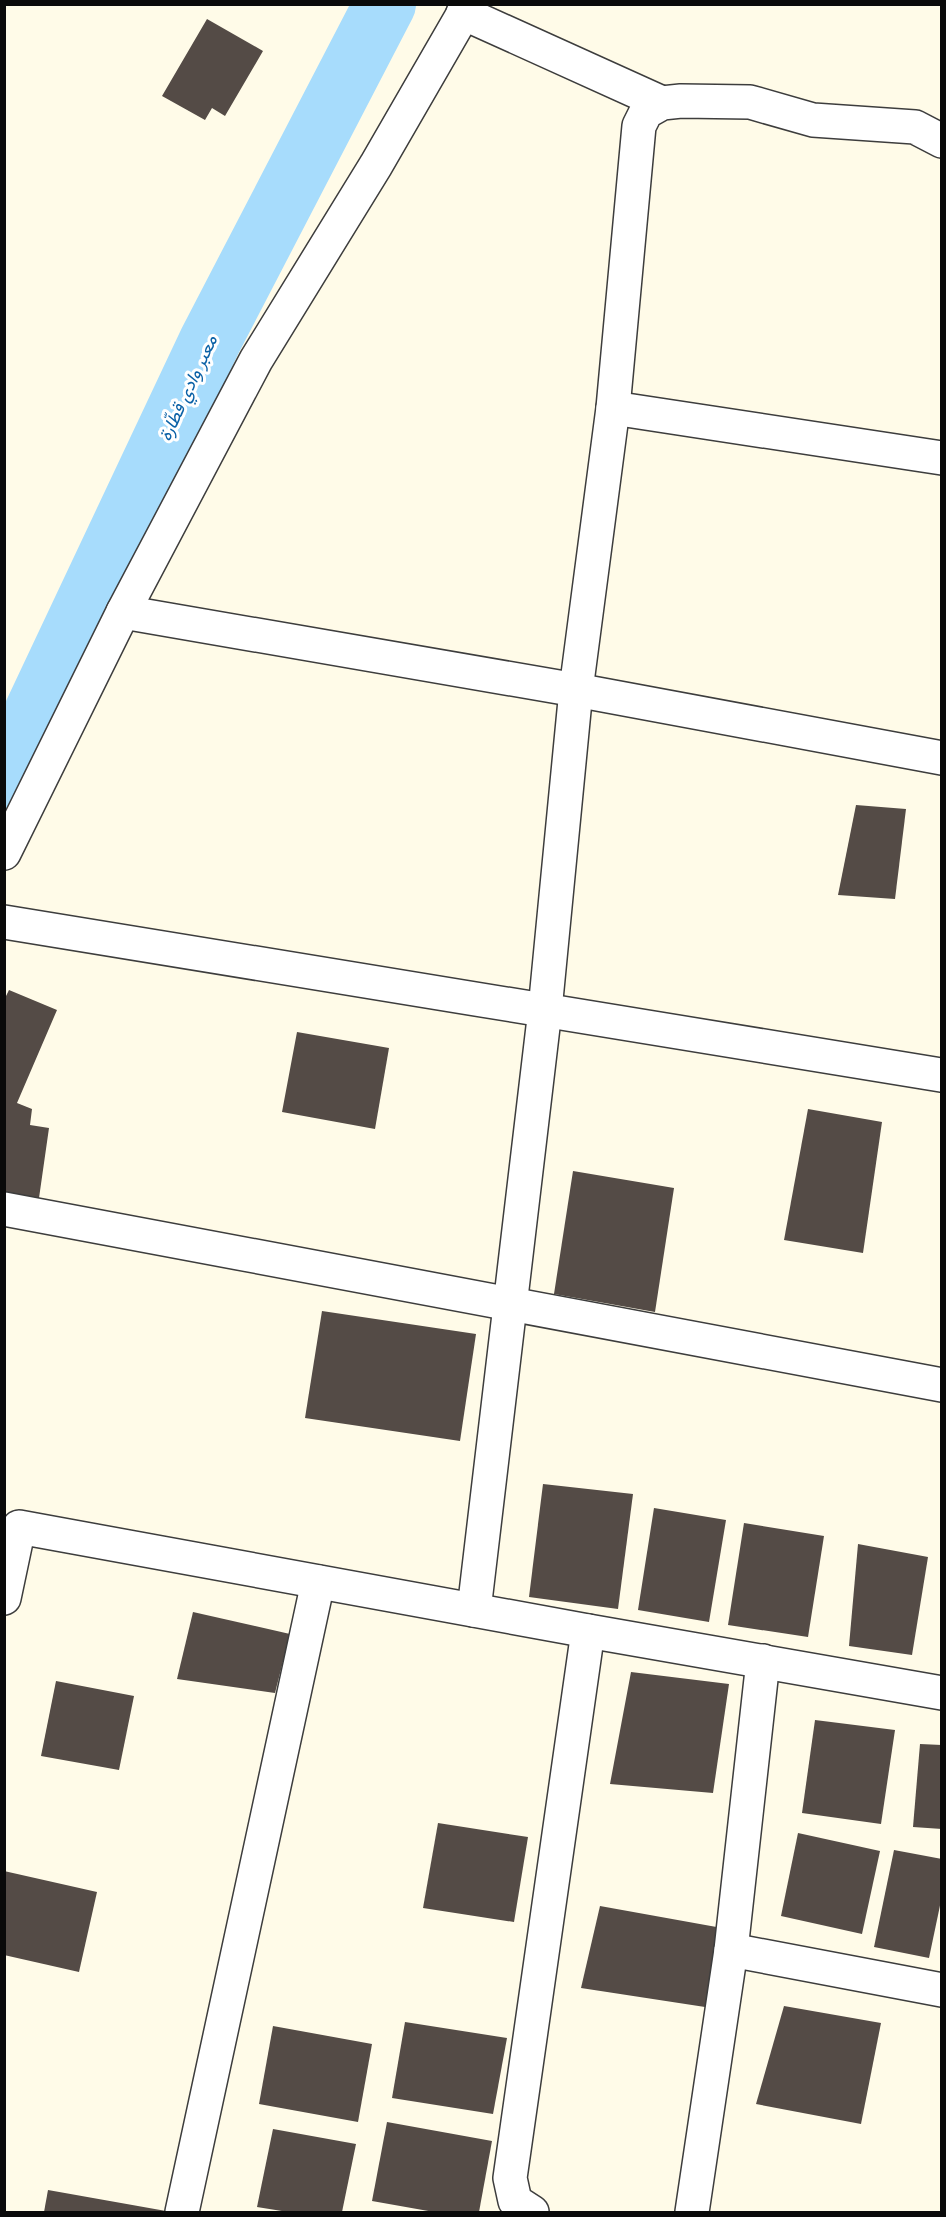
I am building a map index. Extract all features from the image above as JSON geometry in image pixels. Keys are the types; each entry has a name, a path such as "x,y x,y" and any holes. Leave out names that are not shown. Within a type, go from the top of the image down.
{"street":[{"path":"4,853 123,612 255,360 376,165 466,9 662,104"},
{"path":"474,1610 545,1010 576,690 614,408 639,126 646,112 662,104 681,101 750,102 813,120 915,127 942,141"},
{"path":"614,408 942,459"},
{"path":"123,612 576,690 942,758"},
{"path":"4,922 941,1075"},
{"path":"4,1209 942,1384"},
{"path":"4,1598 19,1527 942,1693"},
{"path":"182,2212 318,1582"},
{"path":"532,2212 515,2201 510,2178 588,1631"},
{"path":"692,2212 731,1950 763,1661"},
{"path":"731,1950 942,1990"}],"building":[{"path":"207,19 263,51 225,116 212,108 205,120 162,96"},
{"path":"856,805 906,809 895,899 838,895"},
{"path":"9,990 57,1010 17,1103 32,1109 30,1125 49,1128 39,1198 4,1193 4,1000"},
{"path":"297,1032 389,1048 375,1129 282,1112"},
{"path":"808,1109 882,1122 863,1253 784,1240"},
{"path":"573,1171 674,1188 655,1312 554,1294"},
{"path":"322,1311 476,1334 460,1441 305,1418"},
{"path":"543,1484 633,1494 618,1609 529,1597"},
{"path":"654,1508 726,1520 709,1622 638,1610"},
{"path":"744,1523 824,1536 808,1637 728,1625"},
{"path":"858,1544 928,1557 912,1655 849,1646"},
{"path":"193,1612 290,1634 275,1693 177,1679"},
{"path":"631,1672 729,1684 713,1793 610,1784"},
{"path":"56,1681 134,1696 119,1770 41,1756"},
{"path":"815,1720 895,1730 881,1824 802,1813"},
{"path":"920,1744 942,1745 942,1829 913,1827"},
{"path":"438,1823 528,1837 514,1922 423,1908"},
{"path":"798,1833 880,1851 862,1934 781,1916"},
{"path":"894,1850 942,1859 942,1896 929,1958 874,1947"},
{"path":"4,1871 97,1892 79,1972 4,1955"},
{"path":"600,1906 722,1928 705,2007 581,1988"},
{"path":"784,2006 881,2023 861,2124 756,2104"},
{"path":"405,2022 507,2038 493,2114 392,2098"},
{"path":"273,2026 372,2044 358,2122 259,2104"},
{"path":"387,2122 492,2141 479,2212 434,2212 372,2201"},
{"path":"273,2129 356,2144 342,2212 288,2212 257,2207"},
{"path":"48,2190 166,2211 44,2212"}],"waterway":[{"name":"معبر وادي قطّارة","path":"4,778 210,341 385,4"}]}
